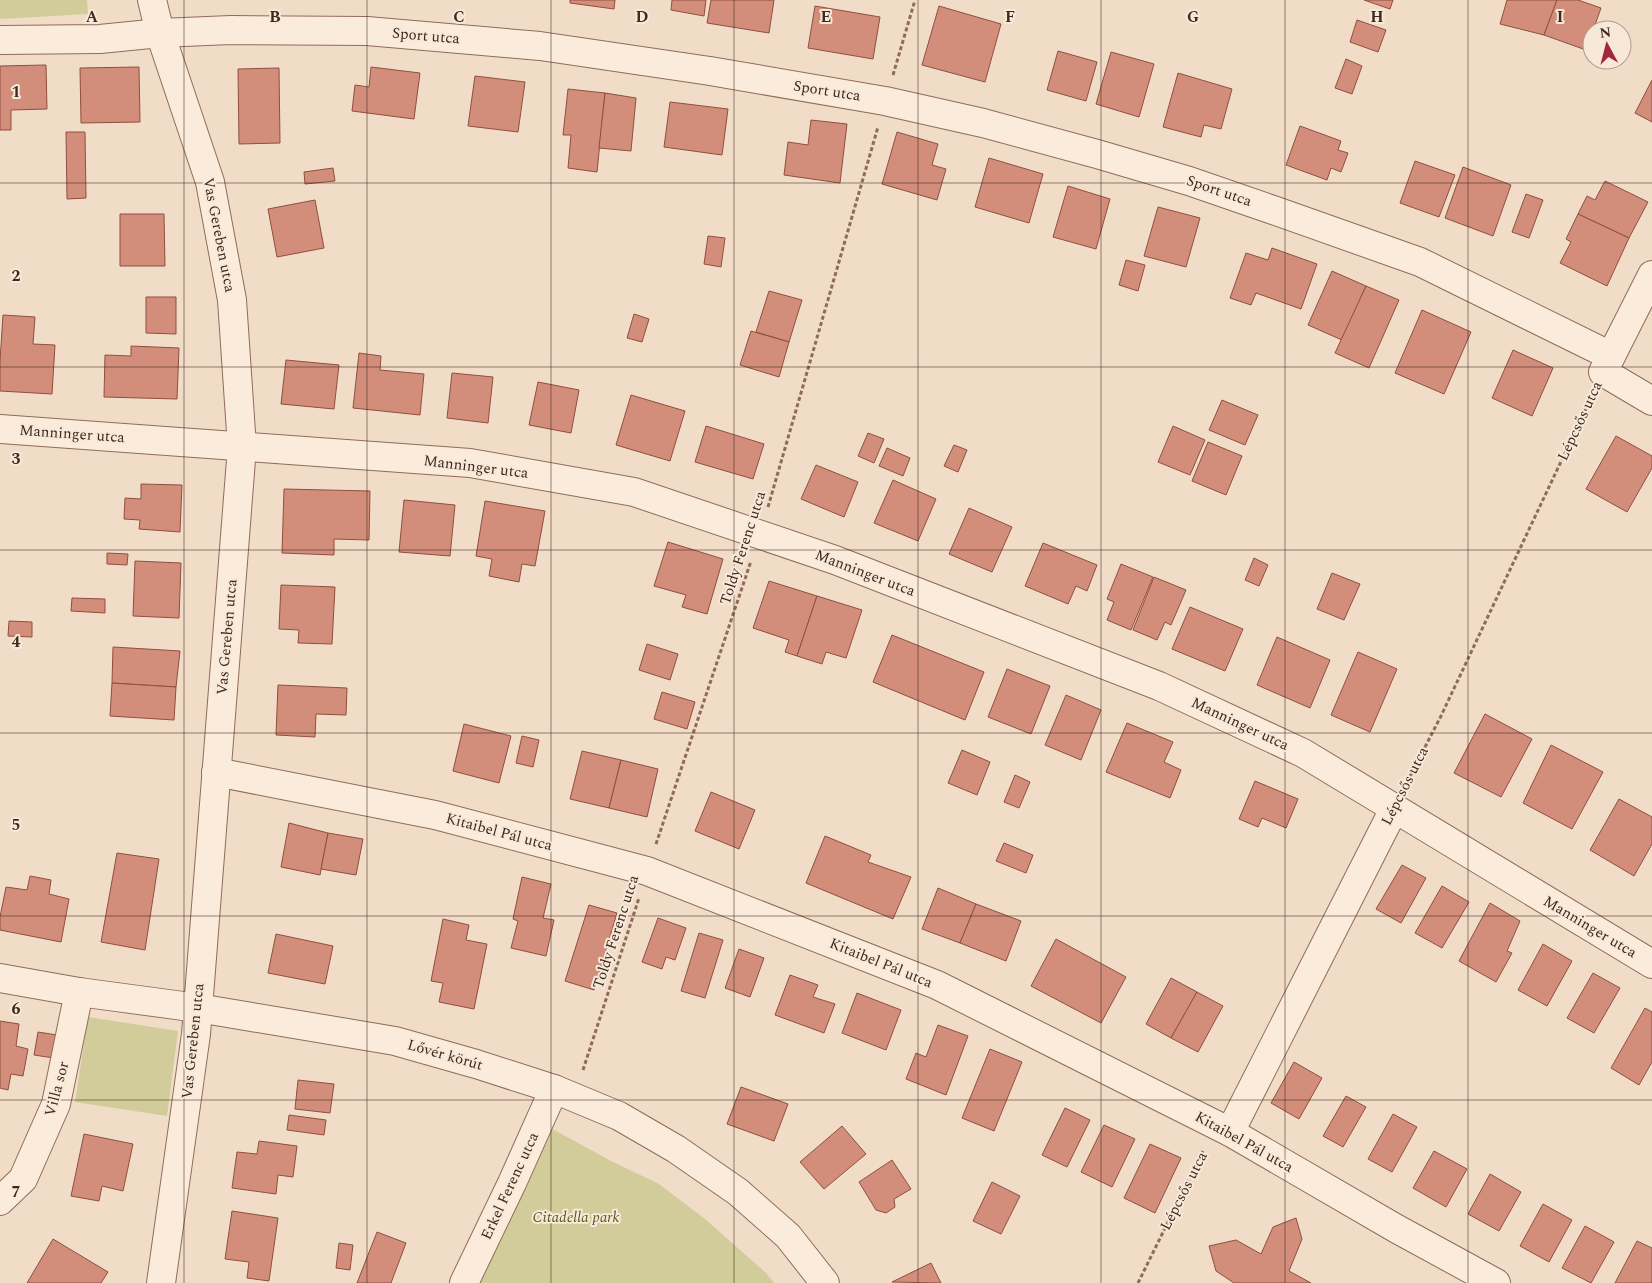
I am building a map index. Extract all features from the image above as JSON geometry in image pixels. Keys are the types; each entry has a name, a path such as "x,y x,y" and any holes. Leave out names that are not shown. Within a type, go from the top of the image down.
{"street":[{"name":"Vas Gereben utca","path":"152,0 160,33 210,182 232,300 242,448 198,1008 161,1283"},
{"name":"Sport utca","path":"0,40 100,39 160,33 231,30 367,31 540,46 885,101 983,123 1189,181 1420,262 1607,364 1652,401"},
{"path":"1607,364 1652,274"},
{"name":"Manninger utca","path":"0,429 242,448 329,452 480,465 634,492 835,560 1159,686 1302,753 1652,964"},
{"name":"Kitaibel Pál utca","path":"216,772 434,815 648,871 937,985 1230,1132 1397,1230 1496,1283"},
{"name":"Lépcsős utca","path":"1230,1132 1394,809"},
{"name":"Lővér körút","path":"0,978 79,992 198,1008 395,1041 476,1064 564,1093 619,1116 676,1149 738,1192 788,1236 825,1283"},
{"name":"Villa sor","path":"0,1201 23,1179 56,1104 79,992"},
{"name":"Erkel Ferenc utca","path":"464,1283 524,1158 564,1093"}],"path":[{"name":"Toldy Ferenc utca","path":"564,1093 648,871 760,535 915,0"},
{"name":"Lépcsős utca","path":"1394,809 1441,716 1607,364"},
{"name":"Lépcsős utca","path":"1138,1283 1204,1148 1230,1132"}],"green space":[{"path":"0,0 87,0 88,14 0,19"},
{"path":"88,1017 178,1031 167,1116 75,1102"},
{"name":"Citadella park","path":"547,1126 611,1161 659,1184 705,1219 766,1273 774,1283 465,1283"}],"building":[{"path":"570,0 615,0 614,9 570,3"},
{"path":"672,0 706,0 704,16 671,10"},
{"path":"711,0 774,0 769,33 707,23"},
{"path":"1364,0 1393,0 1390,9"},
{"path":"1507,0 1557,0 1544,35 1500,24"},
{"path":"1557,0 1578,0 1601,8 1597,20 1582,20 1582,49 1544,35"},
{"path":"815,6 880,17 873,59 808,48"},
{"path":"939,6 1001,24 985,82 922,65"},
{"path":"1357,20 1386,30 1378,52 1350,42"},
{"path":"1058,51 1097,62 1086,101 1047,90"},
{"path":"1111,52 1154,64 1139,117 1096,104"},
{"path":"1346,59 1362,66 1352,94 1335,88"},
{"path":"46,65 47,109 11,110 11,130 0,130 0,66"},
{"path":"139,67 140,122 81,123 80,68"},
{"path":"371,67 420,73 414,119 352,111 355,85 369,87"},
{"path":"279,68 280,143 239,144 238,69"},
{"path":"1178,73 1232,89 1221,129 1204,125 1201,137 1163,127"},
{"path":"475,76 525,82 518,132 468,126"},
{"path":"1652,80 1652,122 1635,113"},
{"path":"568,89 605,93 597,172 568,168 571,135 563,135"},
{"path":"605,93 636,98 631,151 599,148"},
{"path":"670,102 728,109 722,155 664,147"},
{"path":"811,120 847,124 840,183 784,175 788,142 808,145"},
{"path":"1300,126 1341,141 1338,150 1348,153 1341,172 1331,168 1327,180 1286,165"},
{"path":"66,132 85,132 86,198 67,199"},
{"path":"897,132 938,144 932,165 946,169 937,200 882,184"},
{"path":"989,158 1043,174 1029,223 975,207"},
{"path":"1415,161 1455,175 1439,217 1400,203"},
{"path":"1463,167 1511,185 1493,236 1445,218"},
{"path":"333,168 335,181 305,184 304,172"},
{"path":"1605,181 1648,202 1629,238 1578,214 1587,196 1595,200"},
{"path":"1068,186 1110,199 1096,249 1053,237"},
{"path":"1526,194 1543,200 1529,238 1512,232"},
{"path":"315,200 324,248 277,257 268,209"},
{"path":"1158,207 1200,218 1186,267 1144,256"},
{"path":"120,214 164,214 165,266 120,266"},
{"path":"1578,214 1629,238 1607,286 1560,263 1571,242 1566,239"},
{"path":"708,236 725,238 721,267 704,264"},
{"path":"1272,248 1317,264 1301,309 1256,293 1251,305 1230,298 1246,253 1268,260"},
{"path":"1126,260 1145,265 1138,291 1119,285"},
{"path":"1332,271 1366,286 1342,340 1308,325"},
{"path":"1366,286 1399,300 1369,368 1335,353"},
{"path":"769,291 802,300 789,342 756,332"},
{"path":"146,297 176,297 176,334 146,333"},
{"path":"1422,310 1471,332 1444,394 1395,373"},
{"path":"634,314 649,319 642,342 627,338"},
{"path":"3,315 35,317 33,344 55,345 52,394 0,391"},
{"path":"751,331 789,342 779,377 740,365"},
{"path":"131,346 179,348 177,399 104,397 105,355 131,356"},
{"path":"1513,350 1553,368 1532,416 1492,398"},
{"path":"359,353 381,356 380,370 424,374 420,415 353,408"},
{"path":"286,360 339,365 334,409 281,404"},
{"path":"452,373 493,377 488,423 447,418"},
{"path":"538,382 579,390 571,433 529,425"},
{"path":"631,395 685,411 670,461 616,445"},
{"path":"1222,400 1258,415 1245,445 1209,430"},
{"path":"706,426 764,444 753,479 695,462"},
{"path":"1173,426 1205,440 1190,475 1158,462"},
{"path":"868,433 884,439 874,463 858,456"},
{"path":"1616,436 1652,456 1652,468 1627,512 1586,489"},
{"path":"1208,442 1242,456 1226,495 1192,481"},
{"path":"954,445 967,450 958,472 944,466"},
{"path":"887,448 910,458 903,476 879,466"},
{"path":"816,465 858,482 844,517 801,499"},
{"path":"893,480 936,499 918,541 874,523"},
{"path":"141,484 182,485 180,532 139,529 140,520 124,519 125,498 141,499"},
{"path":"284,489 370,491 369,540 334,539 334,555 282,553"},
{"path":"404,500 455,505 450,556 399,552"},
{"path":"485,501 545,511 535,566 522,564 519,582 489,576 492,559 476,556"},
{"path":"969,508 1012,527 992,572 949,554"},
{"path":"668,542 723,559 707,614 682,607 686,595 654,586"},
{"path":"1043,543 1097,565 1087,591 1076,586 1068,604 1025,586"},
{"path":"107,553 128,554 127,565 107,564"},
{"path":"1254,558 1268,565 1259,586 1245,580"},
{"path":"135,561 181,563 179,618 133,616"},
{"path":"1121,564 1153,577 1131,630 1107,620 1114,602 1107,599"},
{"path":"1332,573 1360,584 1344,620 1317,609"},
{"path":"1154,577 1186,590 1171,625 1165,622 1157,640 1133,630"},
{"path":"769,581 817,596 797,656 785,652 789,640 753,628"},
{"path":"281,585 335,587 332,644 298,643 299,630 279,629"},
{"path":"817,596 862,610 846,658 826,652 822,664 797,656"},
{"path":"72,598 105,599 105,613 71,611"},
{"path":"1190,607 1243,629 1225,671 1172,649"},
{"path":"9,621 32,622 32,637 8,636"},
{"path":"892,635 984,672 965,720 873,682"},
{"path":"1277,637 1330,660 1310,708 1257,685"},
{"path":"647,644 678,654 670,680 639,670"},
{"path":"113,647 180,651 176,687 112,683"},
{"path":"1358,652 1397,669 1370,732 1331,715"},
{"path":"1007,669 1050,686 1031,734 988,717"},
{"path":"112,683 176,687 174,720 110,716"},
{"path":"278,685 347,688 346,715 316,714 315,737 276,735"},
{"path":"662,692 695,702 687,729 654,719"},
{"path":"1066,695 1101,710 1081,760 1045,745"},
{"path":"1485,714 1532,739 1501,797 1454,773"},
{"path":"1127,723 1173,742 1164,762 1181,770 1170,798 1106,772"},
{"path":"464,724 511,736 499,783 453,771"},
{"path":"522,736 539,740 533,767 516,763"},
{"path":"1551,745 1603,772 1572,829 1523,803"},
{"path":"962,750 990,762 977,795 948,783"},
{"path":"582,751 621,760 609,808 570,799"},
{"path":"621,760 658,769 647,817 609,808"},
{"path":"1015,775 1030,782 1019,808 1004,802"},
{"path":"1255,781 1298,799 1286,828 1262,818 1258,827 1239,819"},
{"path":"711,792 755,810 739,849 695,831"},
{"path":"1619,799 1652,817 1652,844 1634,876 1590,850"},
{"path":"289,823 328,833 320,875 281,867"},
{"path":"328,833 363,839 356,875 321,869"},
{"path":"825,836 871,855 868,862 911,877 893,919 806,883"},
{"path":"1004,843 1033,855 1026,873 996,861"},
{"path":"117,853 159,859 145,950 101,942"},
{"path":"1402,865 1426,878 1401,923 1376,909"},
{"path":"30,876 51,880 49,894 69,899 61,942 0,930 0,917 6,887 27,890"},
{"path":"522,877 551,884 543,918 554,920 546,956 511,948 518,921 513,919"},
{"path":"1442,886 1469,902 1442,948 1415,933"},
{"path":"938,888 976,904 960,943 922,929"},
{"path":"1490,903 1520,921 1507,951 1512,953 1496,982 1459,961"},
{"path":"976,904 1021,921 1006,961 960,943"},
{"path":"589,905 617,913 594,990 565,981"},
{"path":"658,918 686,928 675,960 666,957 662,969 642,962"},
{"path":"443,919 469,925 466,940 487,944 474,1009 439,1002 443,983 431,981"},
{"path":"699,933 723,940 705,998 681,991"},
{"path":"276,934 333,946 325,984 268,973"},
{"path":"1056,939 1126,977 1101,1023 1031,986"},
{"path":"1543,944 1572,961 1547,1006 1518,990"},
{"path":"739,949 764,958 750,997 725,988"},
{"path":"1593,973 1620,988 1594,1033 1567,1018"},
{"path":"790,975 818,985 813,997 835,1004 824,1033 775,1015"},
{"path":"1171,978 1197,992 1171,1038 1146,1024"},
{"path":"1197,992 1223,1006 1198,1052 1171,1038"},
{"path":"857,993 901,1010 886,1050 842,1033"},
{"path":"1645,1008 1652,1012 1652,1062 1639,1085 1611,1068"},
{"path":"0,1021 19,1024 16,1046 28,1049 23,1076 11,1074 8,1090 0,1088"},
{"path":"938,1025 968,1036 946,1095 906,1079 916,1053 926,1057"},
{"path":"38,1032 57,1035 54,1058 34,1055"},
{"path":"990,1049 1022,1062 994,1131 962,1118"},
{"path":"1294,1062 1322,1078 1299,1119 1271,1103"},
{"path":"298,1080 334,1084 330,1113 295,1109"},
{"path":"741,1087 788,1104 774,1141 727,1124"},
{"path":"1346,1096 1366,1107 1343,1147 1323,1136"},
{"path":"1065,1108 1090,1120 1067,1167 1042,1155"},
{"path":"1393,1114 1417,1127 1392,1172 1368,1159"},
{"path":"289,1115 326,1120 324,1135 287,1130"},
{"path":"1104,1125 1135,1139 1112,1187 1081,1172"},
{"path":"842,1126 866,1154 824,1189 800,1162"},
{"path":"84,1134 133,1144 123,1191 102,1186 99,1201 71,1196"},
{"path":"259,1141 297,1146 293,1177 278,1175 276,1194 232,1188 237,1152 257,1154"},
{"path":"1150,1144 1181,1158 1155,1213 1124,1198"},
{"path":"1434,1151 1467,1169 1446,1207 1413,1188"},
{"path":"892,1160 911,1189 894,1199 895,1207 886,1213 876,1210 859,1182"},
{"path":"1490,1174 1521,1192 1499,1231 1468,1214"},
{"path":"992,1182 1020,1196 1001,1234 973,1221"},
{"path":"1543,1204 1572,1220 1549,1262 1520,1246"},
{"path":"232,1211 278,1218 269,1281 247,1278 249,1262 225,1259"},
{"path":"1296,1218 1302,1239 1289,1271 1311,1283 1234,1283 1216,1271 1209,1246 1236,1240 1261,1254 1273,1227"},
{"path":"1585,1226 1614,1242 1591,1283 1562,1268"},
{"path":"377,1232 406,1243 391,1283 357,1283"},
{"path":"53,1239 108,1272 101,1283 27,1283"},
{"path":"1637,1241 1652,1248 1652,1283 1615,1283"},
{"path":"339,1243 353,1245 350,1270 336,1268"},
{"path":"931,1263 941,1283 892,1282"}]}
